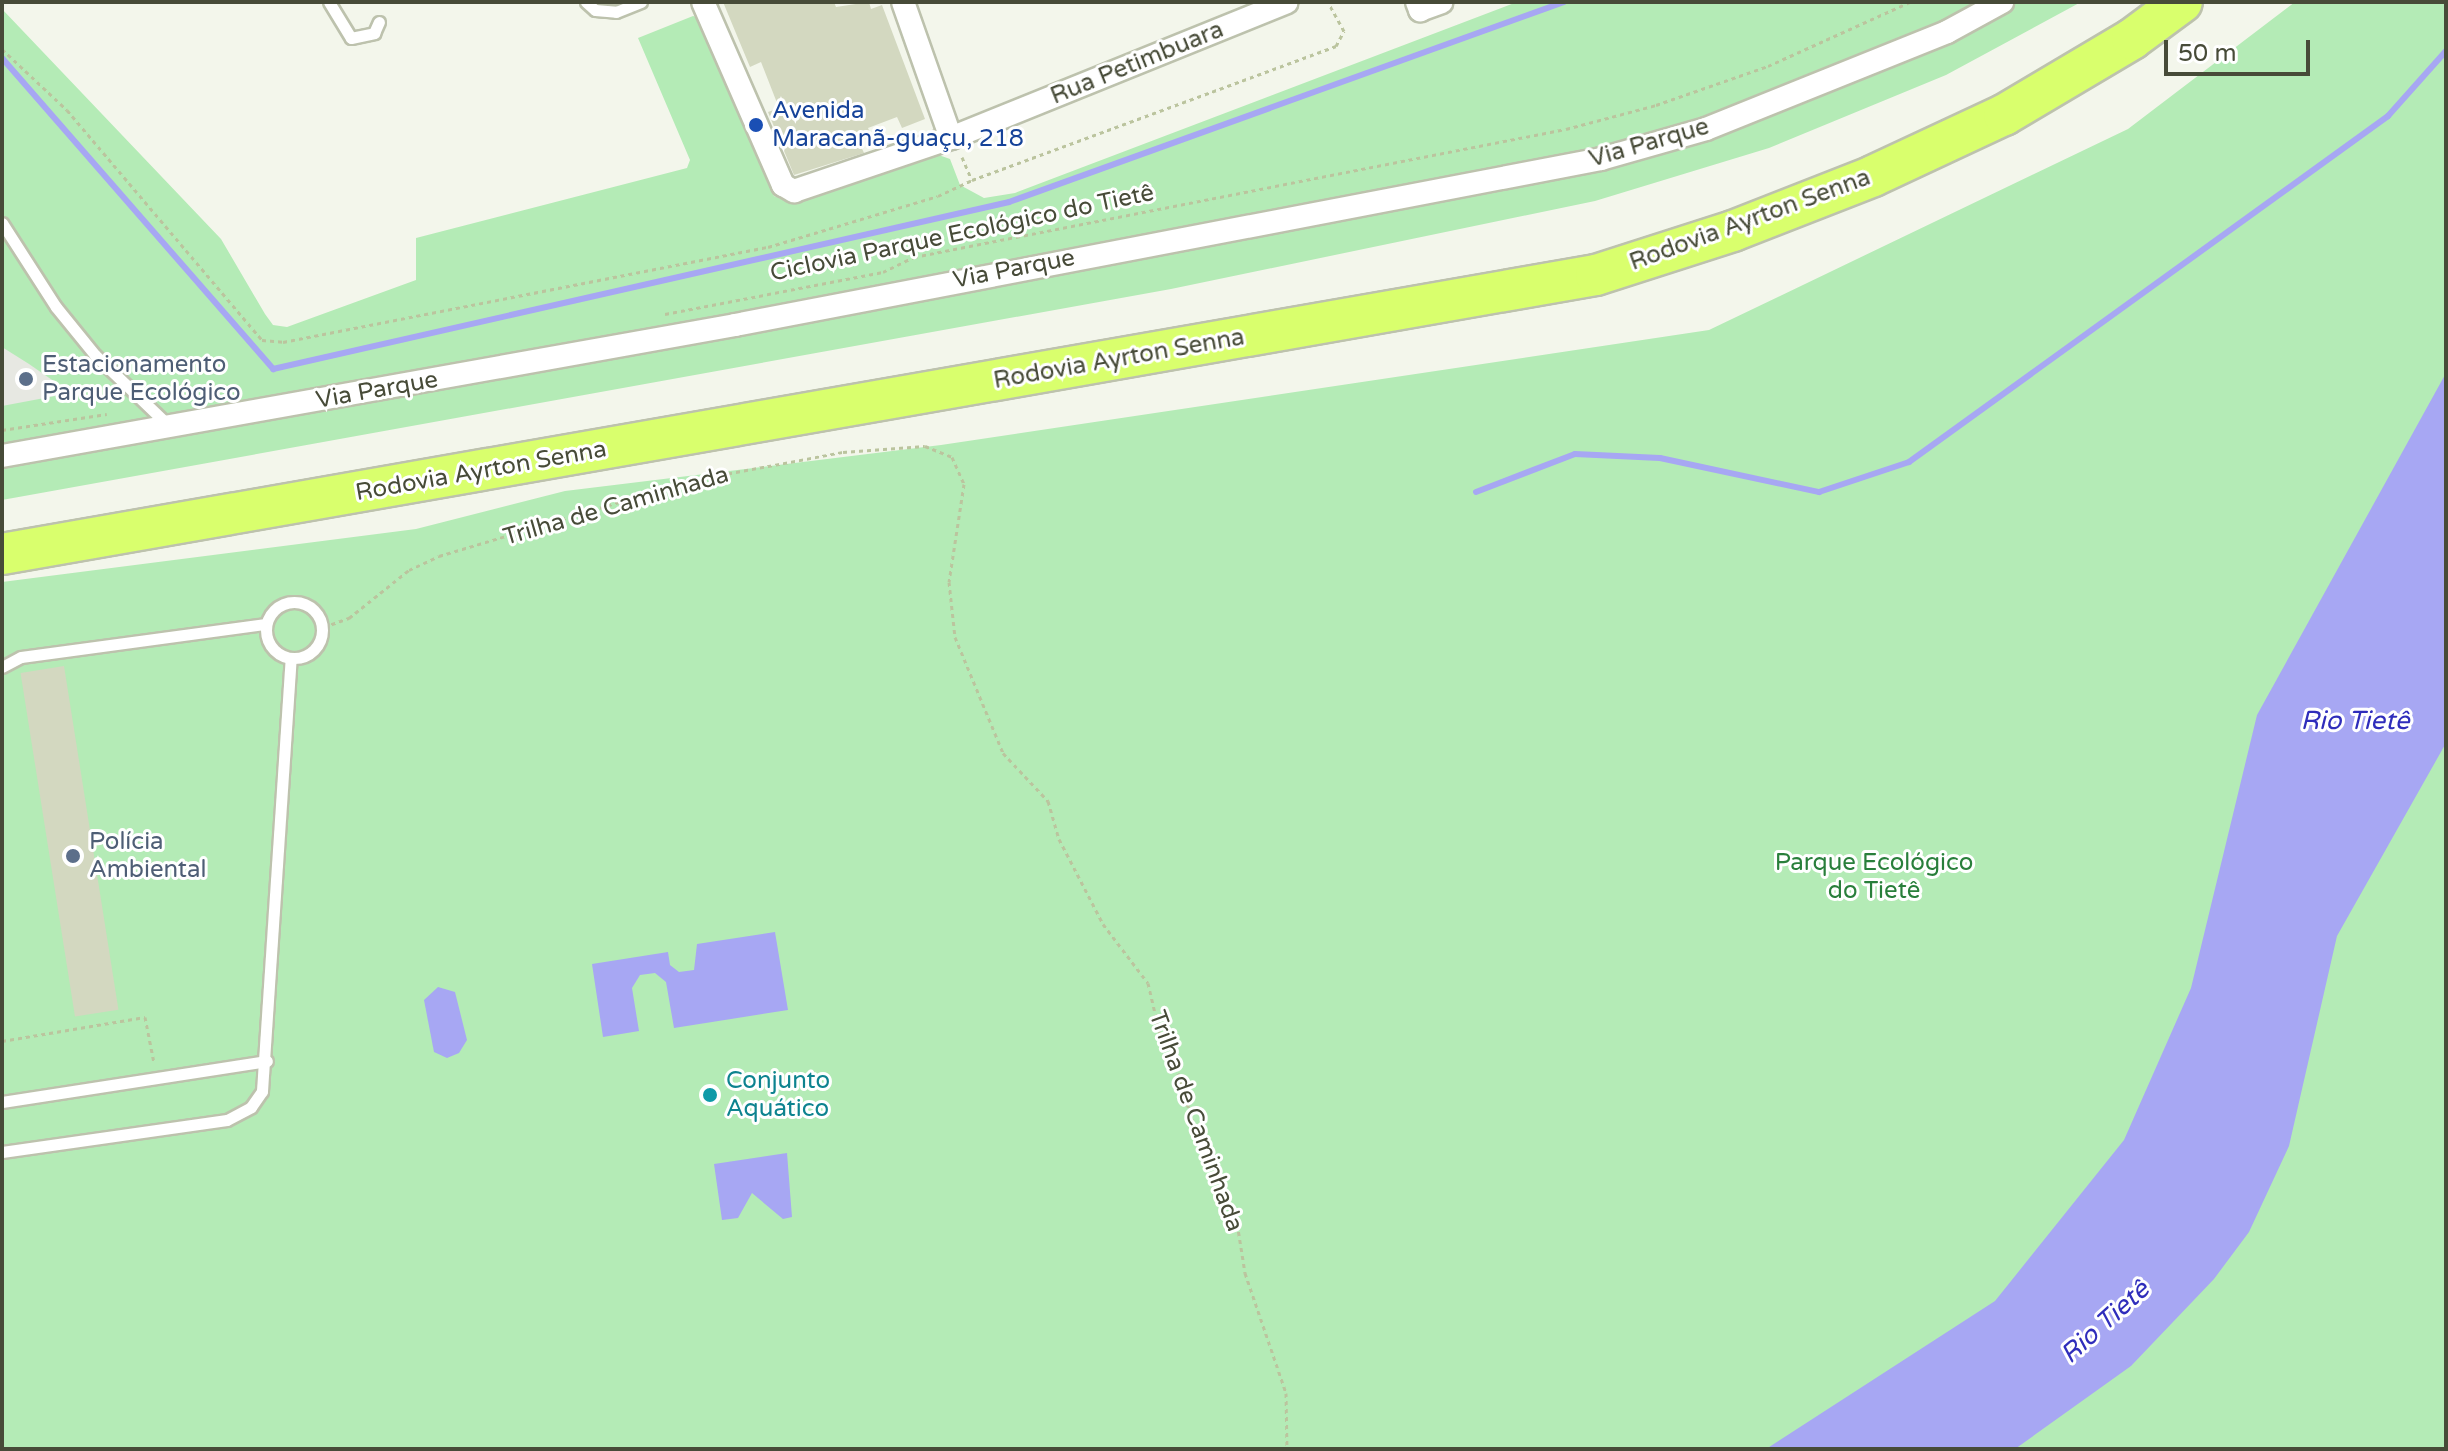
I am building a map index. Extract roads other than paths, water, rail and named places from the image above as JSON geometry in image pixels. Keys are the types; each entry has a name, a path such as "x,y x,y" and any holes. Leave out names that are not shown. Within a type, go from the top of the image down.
{"highway":[{"name":"Rodovia Ayrton Senna","path":"2,554 1596,275 1733,231 1886,170 2004,115 2132,39 2182,2"}],"street":[{"name":"Rua Petimbuara","path":"703,2 783,185 789,191 806,188 951,138 1287,2"},
{"path":"903,2 951,138"},
{"path":"1418,6 1442,2"},
{"name":"Via Parque","path":"2,456 735,325 1601,159 1706,129 1947,32 2002,2"}],"lane":[{"path":"329,2 351,38 374,33 379,22"},
{"path":"586,2 595,10 616,12 641,2"},
{"path":"2,223 56,307 95,355 170,426"},
{"path":"295,601 314,609 324,627 320,644 308,656 291,659 276,653 267,640 266,624 277,607 295,601"},
{"path":"2,667 21,657 266,624"},
{"path":"2,1152 227,1120 251,1107 262,1091 267,1061 291,659"},
{"path":"2,1102 267,1061"}],"water":[{"name":"Rio Tietê","path":"2446,373 2446,743 2337,936 2289,1146 2249,1232 2214,1279 2131,1366 2015,1449 1766,1449 1995,1301 2124,1140 2191,988 2257,715"},
{"path":"775,932 788,1010 674,1028 666,982 655,973 640,975 632,988 639,1031 603,1037 592,964 668,952 670,965 679,972 694,970 697,944"},
{"path":"438,987 455,992 467,1040 459,1053 447,1058 434,1052 424,1000"},
{"path":"787,1153 792,1217 783,1219 752,1193 738,1218 722,1220 714,1164"}],"waterway":[{"path":"2,58 273,369 1009,202 1564,2"},
{"path":"1476,492 1575,454 1660,458 1819,492 1909,462 2388,116 2446,51"}],"place":[{"name":"Avenida Maracanã-guaçu, 218","path":"756,125"},
{"name":"Estacionamento Parque Ecológico","path":"26,379"},
{"name":"Polícia Ambiental","path":"73,856"},
{"name":"Conjunto Aquático","path":"710,1095"}],"park label":[{"name":"Parque Ecológico do Tietê","path":"1874,877"}]}
